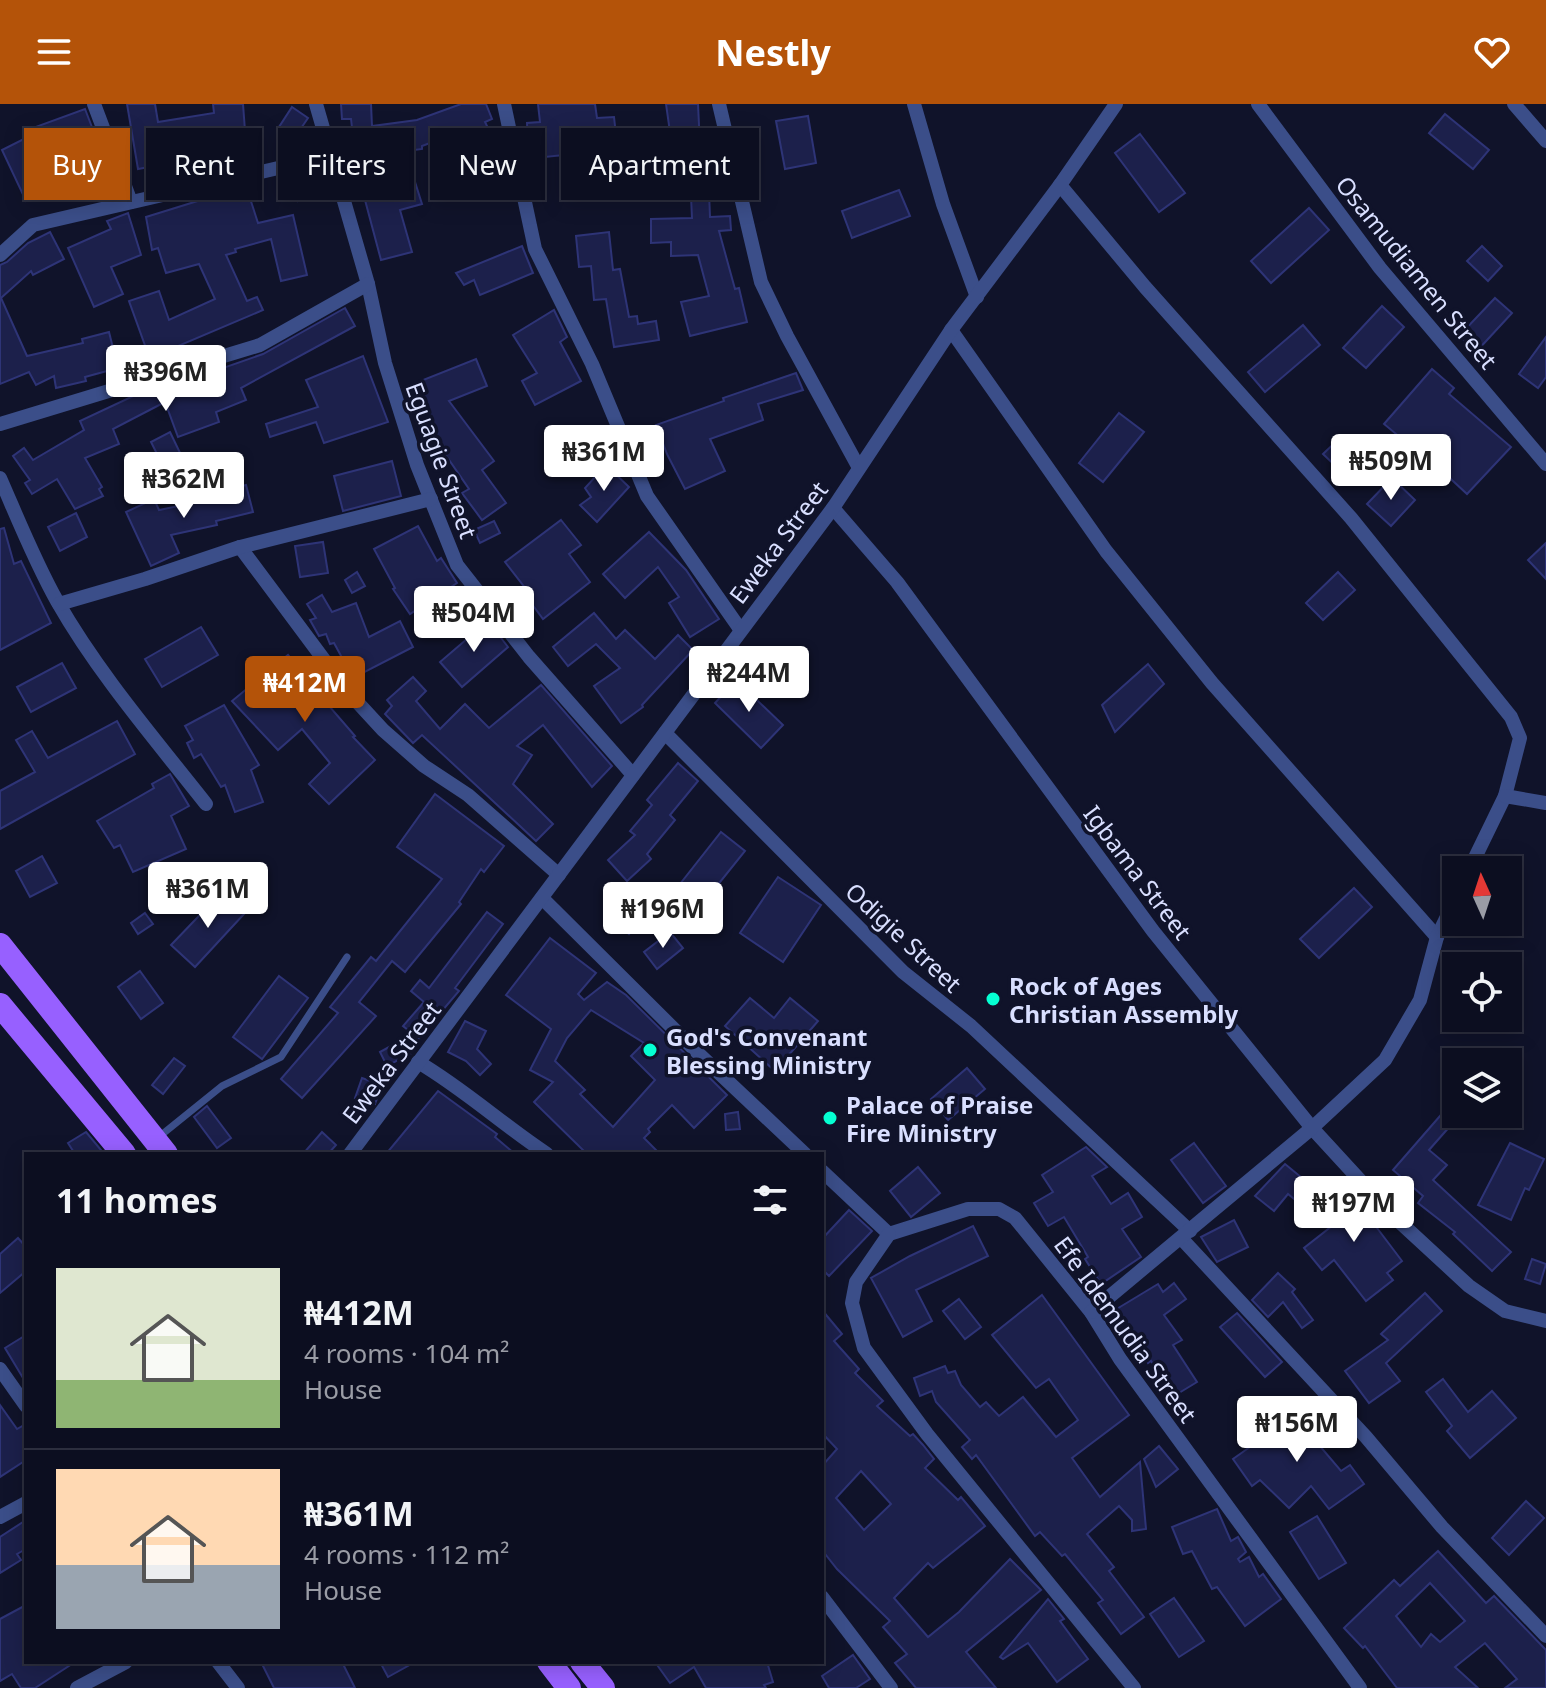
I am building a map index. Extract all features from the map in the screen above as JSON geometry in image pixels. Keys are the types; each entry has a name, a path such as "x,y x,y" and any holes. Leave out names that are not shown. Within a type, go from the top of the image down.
{"main road":[{"path":"0,945 160,1147"},
{"path":"0,1005 122,1152"},
{"path":"551,1664 569,1688"},
{"path":"584,1664 603,1688"}],"street":[{"path":"94,104 131,202"},
{"name":"Eguagie Street","path":"316,104 322,128"},
{"path":"504,104 535,249 592,364 647,496 740,629"},
{"path":"719,104 761,282 859,468"},
{"path":"914,104 943,204 977,297"},
{"name":"Eweka Street","path":"351,1152 833,508 951,330 1060,185 1116,104"},
{"name":"Osamudiamen Street","path":"1258,104 1380,268 1546,464"},
{"path":"1514,104 1546,141"},
{"path":"0,255 33,225 278,168"},
{"path":"1060,185 1145,287 1351,518 1511,717 1520,738 1505,796 1476,856"},
{"name":"Eguagie Street","path":"343,200 368,284 385,363 417,465 457,565 529,657 633,775"},
{"path":"0,424 260,345 368,284"},
{"path":"951,330 1106,551 1302,787 1437,937"},
{"path":"0,478 59,604 147,729 206,804"},
{"path":"59,604 240,547 431,499"},
{"name":"Igbama Street","path":"833,508 897,582 1153,931 1312,1128 1391,1214 1469,1286 1505,1311 1546,1321"},
{"path":"240,547 348,692 383,730 424,766 468,795 559,875"},
{"name":"Odigie Street","path":"665,733 903,972 971,1026 1185,1234 1442,1527 1546,1636"},
{"path":"1505,796 1546,803"},
{"path":"542,898 803,1152"},
{"path":"1091,1312 1312,1128 1385,1060 1420,1000 1442,927"},
{"path":"418,1062 456,1085 509,1129 544,1152"},
{"path":"824,1173 889,1234 856,1282 852,1303 864,1348 937,1447 1134,1688"},
{"name":"Efe Idemudia Street","path":"889,1234 968,1209 999,1209 1015,1218 1091,1312 1120,1359 1360,1688"},
{"path":"0,1369 24,1403"},
{"path":"0,1517 24,1504"},
{"path":"824,1600 891,1688"},
{"path":"77,1688 122,1664"},
{"path":"220,1664 238,1688"}],"lane":[{"path":"160,1147 222,1086 281,1057 347,957"}],"building":[{"path":"127,104 155,104 158,122 214,113 213,104 243,104 245,128 146,128 146,168 138,169"},
{"path":"341,104 371,104 372,126 417,120 461,104 486,104 492,119 485,122 488,128 430,128 430,143 414,150 414,128 352,128 351,119 342,119"},
{"path":"538,104 595,104 597,118 614,117 615,128 561,128 561,155 545,157 545,128 527,128 527,123 540,122"},
{"path":"666,104 698,104 699,128 669,128"},
{"path":"292,107 308,118 301,128 279,127"},
{"path":"85,109 92,128 33,128"},
{"path":"1445,114 1489,150 1473,169 1429,133"},
{"path":"808,116 816,163 785,169 776,121"},
{"path":"1140,134 1185,193 1159,212 1115,153"},
{"path":"24,139 24,197 2,150"},
{"path":"415,182 422,204 400,210 412,252 381,260 365,200 414,200"},
{"path":"899,190 910,216 852,238 842,211"},
{"path":"201,200 251,200 258,223 293,215 307,275 281,281 271,239 235,249 236,252 226,255 247,301 257,297 263,310 178,346 180,352 151,362 129,301 159,291 169,320 215,299 199,264 166,273 158,248 152,250 146,217"},
{"path":"691,200 709,200 710,217 730,216 731,230 719,231 747,322 690,336 681,302 709,296 698,255 671,256 671,242 651,243 651,219 692,218"},
{"path":"1309,208 1329,230 1271,283 1251,261"},
{"path":"128,213 141,255 111,267 123,294 94,307 68,248 111,229 107,221"},
{"path":"50,232 64,259 33,275 31,271 1,298 27,356 83,343 82,339 109,332 118,368 85,377 86,381 56,388 54,376 36,385 29,372 0,384 0,265 28,243"},
{"path":"609,232 613,270 620,269 629,317 637,316 638,324 656,321 659,340 614,347 606,299 594,300 591,266 579,267 576,236"},
{"path":"522,246 533,273 480,295 474,280 464,285 456,273"},
{"path":"1482,246 1502,266 1488,281 1467,261"},
{"path":"1495,298 1512,313 1476,352 1459,336"},
{"path":"1382,306 1404,327 1366,368 1343,348"},
{"path":"345,308 355,326 241,388 246,400 216,412 219,422 178,437 165,402 113,429 119,444 85,458 102,487 99,489 103,496 75,509 57,479 32,494 25,483 30,480 13,456 24,448 33,460 84,430 80,421 146,390 149,394 263,354"},
{"path":"554,310 567,337 560,342 581,381 535,405 522,381 537,373 513,335"},
{"path":"1303,325 1320,345 1265,392 1248,372"},
{"path":"1546,337 1546,377 1538,388 1519,374"},
{"path":"363,356 388,422 324,443 316,422 270,437 266,424 318,407 306,380"},
{"path":"476,359 487,386 449,401 494,461 482,470 506,503 482,520 462,493 469,489 423,422 408,386"},
{"path":"1432,369 1454,388 1449,394 1511,447 1467,494 1409,440 1407,443 1384,424"},
{"path":"796,373 803,390 758,404 763,420 710,439 725,471 685,489 656,425"},
{"path":"1119,413 1144,432 1103,482 1079,463"},
{"path":"170,432 182,457 163,466 151,442"},
{"path":"1341,437 1358,454 1341,471 1323,454"},
{"path":"392,461 401,496 343,511 334,476"},
{"path":"606,465 629,487 597,522 580,505 591,497 585,488"},
{"path":"1392,478 1415,500 1391,526 1367,504"},
{"path":"246,485 253,512 216,521 217,525 171,535 179,553 151,566 126,512 154,499 159,510 213,499 211,494"},
{"path":"76,513 87,537 60,551 48,527"},
{"path":"561,520 581,545 569,554 590,582 543,619 526,596 529,593 505,562"},
{"path":"494,521 500,533 480,543 474,530"},
{"path":"418,526 437,561 441,558 457,583 410,614 393,589 374,549"},
{"path":"4,528 14,564 21,561 51,623 0,650 0,529"},
{"path":"649,532 686,570 719,619 690,637 669,603 679,597 658,567 625,598 603,574"},
{"path":"323,542 328,573 300,577 295,546"},
{"path":"1546,543 1546,579 1528,560"},
{"path":"357,572 365,586 352,593 345,580"},
{"path":"1338,572 1355,590 1323,620 1306,603"},
{"path":"322,595 332,612 356,603 369,637 400,621 413,647 353,678 334,643 330,644 326,634 319,636 310,620 316,618 307,604"},
{"path":"594,613 616,639 625,630 655,659 678,635 693,650 643,707 621,723 594,686 620,668 596,644 568,666 553,647"},
{"path":"488,621 508,647 462,687 440,662"},
{"path":"201,627 218,655 162,687 145,659"},
{"path":"288,655 318,692 327,685 338,700 329,706 375,760 329,804 309,784 330,763 302,729 278,750 232,701"},
{"path":"62,663 76,688 31,712 17,687"},
{"path":"1148,664 1164,684 1115,732 1102,705"},
{"path":"413,677 426,691 416,701 440,729 465,704 489,728 541,685 612,766 592,787 543,725 517,746 532,755 513,784 553,824 536,841 422,735 413,743 385,714 392,706 387,700"},
{"path":"736,680 783,725 761,748 715,703"},
{"path":"224,705 259,765 251,770 263,802 235,812 225,785 221,787 201,754 194,758 187,743 193,740 185,726"},
{"path":"117,721 135,754 0,829 0,791 35,772 16,740 32,731 48,758"},
{"path":"678,763 698,781 670,815 675,820 647,854 651,859 627,881 608,860 635,835 630,831 652,805 647,800"},
{"path":"170,774 189,806 171,816 186,849 133,872 120,845 114,848 97,821 154,788 152,784"},
{"path":"435,794 504,846 484,872 481,869 459,902 461,904 405,972 392,961 359,1002 376,1016 302,1098 281,1079 338,1013 330,1007 371,957 376,961 442,879 397,847"},
{"path":"721,832 745,851 704,902 680,884"},
{"path":"42,856 57,883 30,897 16,871"},
{"path":"778,877 821,905 783,962 740,933"},
{"path":"1354,888 1372,907 1319,958 1300,939"},
{"path":"632,889 652,907 629,934 608,917"},
{"path":"221,893 244,914 195,967 171,945"},
{"path":"487,912 503,924 455,988 459,991 408,1051 410,1054 387,1066 380,1052 413,1034 403,1026 424,1002 411,991 420,980 429,988"},
{"path":"145,913 153,924 138,934 131,923"},
{"path":"670,932 683,948 657,969 644,952"},
{"path":"550,938 596,973 578,994 584,1000 607,982 626,995 727,1095 694,1128 672,1105 648,1129 650,1132 644,1138 658,1152 585,1152 534,1102 553,1082 530,1070 551,1029 506,995","holes":["591,1010 644,1043 631,1056 655,1080 613,1127 580,1094 585,1090 555,1061 567,1038"]},
{"path":"140,971 163,1003 141,1019 118,987"},
{"path":"279,976 308,998 262,1059 233,1037"},
{"path":"750,998 774,1018 790,998 818,1021 775,1071 725,1026"},
{"path":"465,1021 486,1031 477,1049 491,1064 480,1075 466,1061 448,1052"},
{"path":"174,1058 185,1066 163,1094 152,1085"},
{"path":"967,1068 985,1089 948,1120 931,1099"},
{"path":"362,1078 382,1085 375,1104 355,1098"},
{"path":"438,1091 497,1134 495,1137 513,1152 388,1152"},
{"path":"207,1106 231,1138 217,1148 194,1117"},
{"path":"738,1112 740,1129 726,1130 725,1114"},
{"path":"1440,1116 1442,1128 1448,1128 1429,1150 1447,1165 1433,1180 1511,1252 1492,1271 1453,1234 1455,1232 1418,1203 1423,1196 1393,1170"},
{"path":"86,1132 101,1150 74,1152 68,1143"},
{"path":"322,1132 336,1145 330,1152 305,1152"},
{"path":"1194,1143 1226,1186 1203,1203 1171,1160"},
{"path":"1510,1143 1544,1159 1529,1190 1525,1188 1511,1220 1478,1205"},
{"path":"1086,1147 1107,1167 1092,1176 1111,1204 1128,1193 1142,1217 1122,1229 1141,1257 1101,1284 1064,1217 1048,1226 1034,1203 1053,1192 1042,1175"},
{"path":"1285,1164 1313,1187 1299,1203 1288,1194 1274,1211 1255,1196"},
{"path":"918,1167 940,1193 911,1217 890,1191"},
{"path":"1340,1179 1402,1261 1387,1273 1393,1280 1366,1301 1334,1260 1322,1270 1304,1248 1337,1222 1317,1195"},
{"path":"849,1210 872,1231 829,1276 824,1271 824,1237"},
{"path":"1234,1220 1248,1247 1217,1262 1201,1237"},
{"path":"973,1226 988,1256 916,1290 932,1321 903,1337 871,1278"},
{"path":"18,1238 24,1245 24,1273 0,1293 0,1254"},
{"path":"1532,1259 1546,1264 1540,1284 1525,1279"},
{"path":"1278,1273 1295,1289 1292,1292 1313,1320 1302,1328 1283,1302 1268,1317 1252,1300"},
{"path":"1174,1283 1186,1299 1164,1315 1182,1340 1173,1345 1197,1382 1174,1396 1151,1361 1148,1363 1115,1310 1158,1284 1163,1292"},
{"path":"1425,1293 1442,1311 1386,1363 1400,1381 1369,1403 1345,1371 1388,1340 1381,1334"},
{"path":"1042,1295 1129,1415 1072,1458 1100,1497 1140,1462 1146,1529 1132,1531 1132,1520 1119,1506 1087,1534 1114,1567 1109,1571 1144,1617 1121,1634 1098,1603 1103,1600 1065,1554 1062,1556 1040,1532 1035,1536 976,1455 972,1459 962,1447 970,1440 936,1402 932,1391 920,1396 914,1378 945,1366 948,1373 955,1371 961,1385 980,1407 986,1402 999,1416 1023,1397 1056,1437 1078,1420 1049,1379 1036,1388 992,1335"},
{"path":"959,1299 981,1327 965,1339 943,1311"},
{"path":"824,1312 842,1334 834,1341 859,1369 855,1373 883,1401 877,1406 923,1445 934,1459 925,1468 958,1500 961,1497 985,1526 933,1568 928,1563 894,1598 928,1637 959,1612 1010,1559 1041,1590 966,1652 996,1688 916,1688 895,1663 907,1654 883,1627 890,1621 824,1553 824,1464 837,1449 824,1435","holes":["861,1471 891,1504 864,1530 836,1498"]},
{"path":"1237,1313 1282,1362 1265,1377 1220,1327"},
{"path":"24,1336 24,1380 5,1348"},
{"path":"1443,1379 1468,1412 1492,1391 1516,1418 1470,1458 1447,1431 1452,1426 1426,1392"},
{"path":"0,1405 17,1429 24,1425 24,1461 0,1477"},
{"path":"1305,1408 1322,1432 1313,1438 1341,1471 1350,1465 1364,1484 1329,1509 1311,1486 1289,1508 1260,1480 1252,1486 1233,1459"},
{"path":"1159,1446 1178,1469 1156,1487 1144,1459"},
{"path":"1526,1501 1544,1518 1509,1555 1492,1538"},
{"path":"1217,1509 1231,1541 1238,1537 1246,1552 1238,1559 1240,1562 1249,1557 1259,1577 1263,1574 1281,1599 1245,1626 1217,1587 1212,1589 1192,1551 1183,1554 1172,1527"},
{"path":"1317,1516 1346,1563 1319,1579 1290,1532"},
{"path":"24,1521 24,1550 17,1554 21,1560 0,1573 0,1537"},
{"path":"1438,1551 1486,1603 1494,1596 1546,1650 1546,1688 1505,1688 1517,1679 1485,1643 1455,1667 1478,1688 1397,1688 1365,1646 1363,1648 1344,1628 1394,1580 1400,1586","holes":["1430,1583 1465,1621 1440,1642 1431,1634 1421,1647 1396,1616"]},
{"path":"1174,1598 1204,1641 1179,1657 1150,1614"},
{"path":"1048,1599 1088,1659 1057,1682 1028,1643 1003,1659 1000,1657"},
{"path":"24,1606 24,1664 72,1664 35,1688 21,1688 12,1674 0,1681 0,1619"},
{"path":"853,1655 870,1679 856,1688 829,1688 822,1676"},
{"path":"262,1664 343,1664 355,1688 274,1688"},
{"path":"381,1664 411,1664 388,1677"},
{"path":"656,1664 768,1664 773,1682 764,1685 766,1688 706,1688 694,1667 670,1683"}],"place":[{"name":"Rock of Ages Christian Assembly","path":"993,999"},
{"name":"God's Convenant Blessing Ministry","path":"650,1050"},
{"name":"Palace of Praise Fire Ministry","path":"830,1118"}]}
